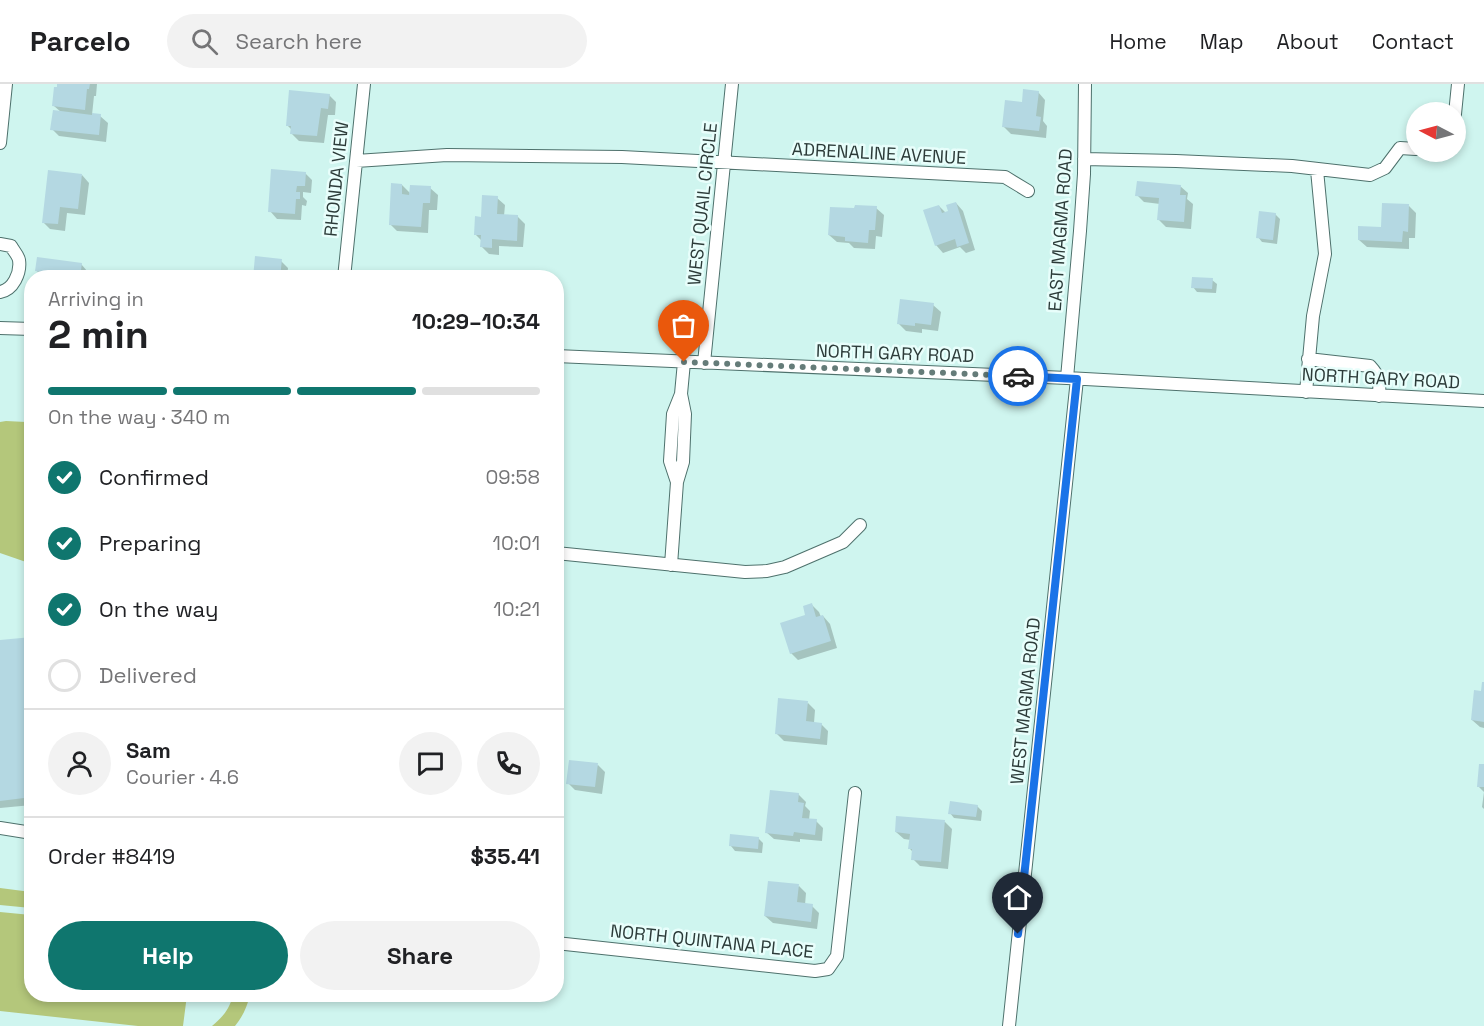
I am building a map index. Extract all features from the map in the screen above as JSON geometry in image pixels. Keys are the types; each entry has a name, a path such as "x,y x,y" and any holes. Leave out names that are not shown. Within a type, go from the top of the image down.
{"street":[{"path":"0,143 6,84"},
{"name":"RHONDA VIEW","path":"345,270 364,84"},
{"name":"WEST QUAIL CIRCLE","path":"704,363 732,84"},
{"name":"EAST MAGMA ROAD","path":"1072,379 1084,159 1085,84"},
{"path":"1456,102 1458,84"},
{"path":"1084,159 1293,166 1370,176 1385,168 1400,148 1406,148"},
{"name":"ADRENALINE AVENUE","path":"356,161 447,155 622,157 1005,177 1028,191"},
{"path":"1306,392 1317,292 1325,254 1317,170"},
{"path":"0,244 11,246 19,259 17,278 5,291 0,292"},
{"path":"0,328 24,329"},
{"name":"NORTH GARY ROAD","path":"564,356 1072,379 1484,401"},
{"path":"1308,359 1370,366 1380,382 1379,396"},
{"path":"671,565 677,482 683,462 686,414 681,394 684,362"},
{"name":"WEST MAGMA ROAD","path":"1009,1026 1072,379"},
{"path":"564,554 745,572 767,571 785,567 843,542 861,525"},
{"name":"NORTH QUINTANA PLACE","path":"564,944 815,971 828,969 837,956 855,793"},
{"path":"0,828 24,832"}],"green space":[{"path":"0,422 24,422 24,561 0,553"},
{"path":"0,888 24,891 24,907 0,905"},
{"path":"0,912 24,914 24,1002 186,1002 183,1026 138,1026 0,1011"},
{"path":"231,1002 247,1002 235,1026 212,1026 226,1012"}],"building":[{"path":"57,84 90,84 87,89 85,110 52,106 54,87 57,87"},
{"path":"1023,89 1039,91 1036,116 1041,117 1039,131 1002,127 1005,100 1022,102"},
{"path":"289,90 330,94 328,109 321,108 317,136 290,134 291,126 286,126"},
{"path":"53,110 101,114 99,135 50,130"},
{"path":"271,169 306,172 305,186 297,186 296,192 300,192 300,199 296,199 295,214 268,212"},
{"path":"48,170 82,174 78,209 60,207 58,224 42,223"},
{"path":"1137,181 1181,185 1180,195 1186,195 1184,222 1157,220 1159,198 1135,196"},
{"path":"391,183 402,184 402,194 409,195 410,185 431,186 430,203 423,203 421,227 389,225"},
{"path":"482,195 498,196 497,214 518,215 517,241 492,239 492,248 480,247 481,235 474,235 475,216 481,217"},
{"path":"956,202 969,243 957,247 955,239 935,246 923,210 939,205 942,213 948,211 946,205"},
{"path":"1382,203 1409,204 1408,232 1403,231 1402,242 1358,240 1358,226 1381,227"},
{"path":"855,205 877,206 875,230 869,230 868,243 845,241 845,237 828,235 830,207 854,208"},
{"path":"1259,211 1276,213 1273,240 1256,238"},
{"path":"255,256 282,259 281,270 254,270"},
{"path":"37,257 82,263 81,270 35,270"},
{"path":"1192,277 1213,278 1212,289 1191,288"},
{"path":"900,299 934,303 931,325 897,324"},
{"path":"812,603 816,617 823,615 831,641 790,654 780,623 805,615 803,606"},
{"path":"24,638 24,798 0,801 0,640"},
{"path":"1482,682 1484,682 1484,722 1471,720 1474,690 1481,691"},
{"path":"778,698 808,701 806,721 822,723 820,739 775,734"},
{"path":"569,760 598,763 595,787 566,784"},
{"path":"1479,764 1484,764 1484,787 1477,787"},
{"path":"770,790 799,793 798,802 804,803 802,818 817,819 815,835 794,832 793,836 765,833"},
{"path":"950,801 978,805 976,817 948,814"},
{"path":"896,816 945,820 941,862 911,860 912,849 908,849 910,834 895,832"},
{"path":"730,834 759,837 758,849 729,846"},
{"path":"768,881 799,884 797,902 813,904 811,922 764,916"}],"way so far":[{"path":"684,362 1018,376"}],"route":[{"path":"1018,376 1077,379 1018,934"}]}
